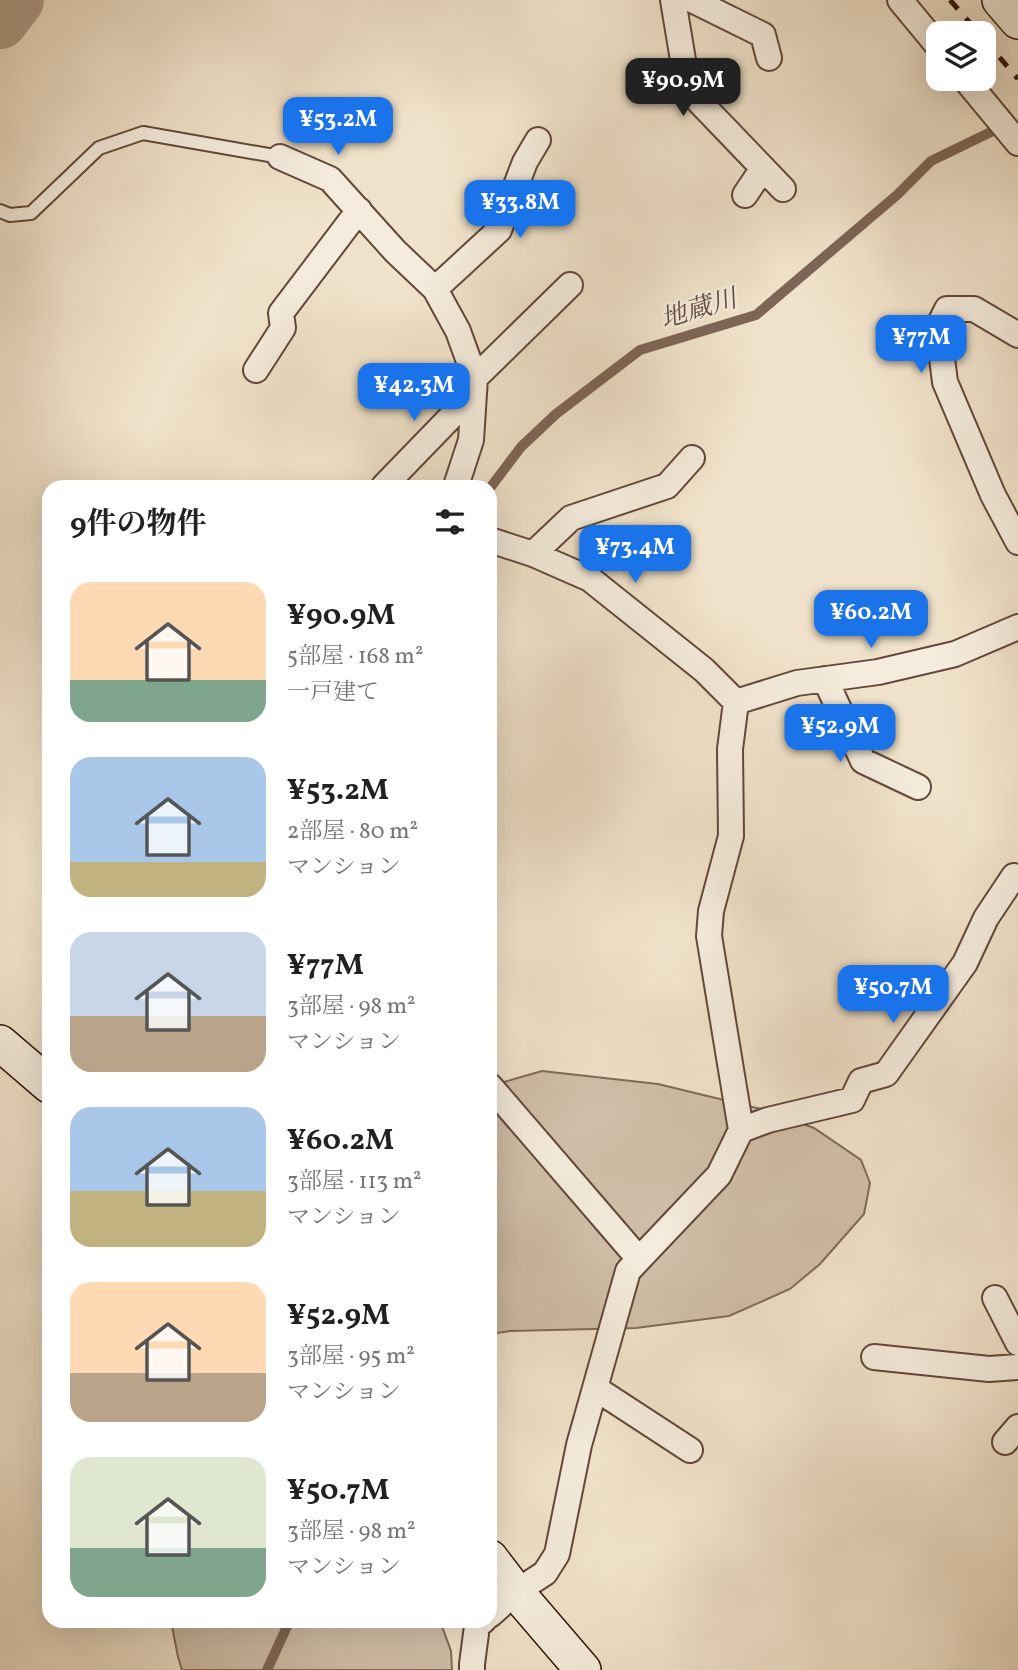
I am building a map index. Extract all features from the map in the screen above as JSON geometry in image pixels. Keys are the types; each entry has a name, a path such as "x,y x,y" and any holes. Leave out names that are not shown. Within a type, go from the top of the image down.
{"street":[{"path":"673,0 688,90 783,189"},
{"path":"692,0 763,35 769,58"},
{"path":"900,0 926,31"},
{"path":"1000,0 1018,21"},
{"path":"975,91 1018,142"},
{"path":"435,289 499,230 525,162 538,141"},
{"path":"279,157 330,178 395,251 435,289 458,331 475,386 471,440 458,480"},
{"path":"745,195 763,168"},
{"path":"256,370 283,328 281,313 359,210"},
{"path":"389,480 570,285"},
{"path":"1018,335 974,309 947,309 939,327 945,382 993,495 1018,542"},
{"path":"533,554 571,518 667,486 692,458"},
{"path":"497,542 533,554 590,579 704,670 736,702"},
{"path":"736,702 797,683 878,672 955,654 1018,627"},
{"path":"825,679 863,761 918,787"},
{"path":"497,1609 516,1592 545,1573 557,1554 579,1445 628,1271 719,1175 741,1130 709,936 711,911 731,836 730,749 736,702"},
{"path":"741,1130 768,1120 852,1100 861,1081 886,1074 965,963 986,918 1016,872"},
{"path":"0,1043 42,1079"},
{"path":"497,1094 639,1259"},
{"path":"995,1298 1018,1343"},
{"path":"874,1357 989,1369 1018,1367"},
{"path":"595,1388 690,1450"},
{"path":"497,1567 583,1670"},
{"path":"472,1670 477,1628"}],"lane":[{"path":"0,211 10,215 31,213 99,148 143,134 279,157"}],"shaded area":[{"path":"542,1071 658,1084 761,1109 814,1128 861,1160 870,1183 864,1214 820,1264 790,1289 729,1316 636,1328 497,1333 497,1084"},
{"path":"172,1628 443,1628 451,1651 452,1670 182,1670"}],"waterway":[{"path":"0,21 16,0"},
{"name":"地蔵川","path":"496,480 521,447 556,414 640,350 756,315 897,195 931,161 995,130"},
{"name":"地蔵川","path":"267,1670 286,1628"}],"railway":[{"path":"950,0 968,21"},
{"path":"996,53 1018,79"}]}
